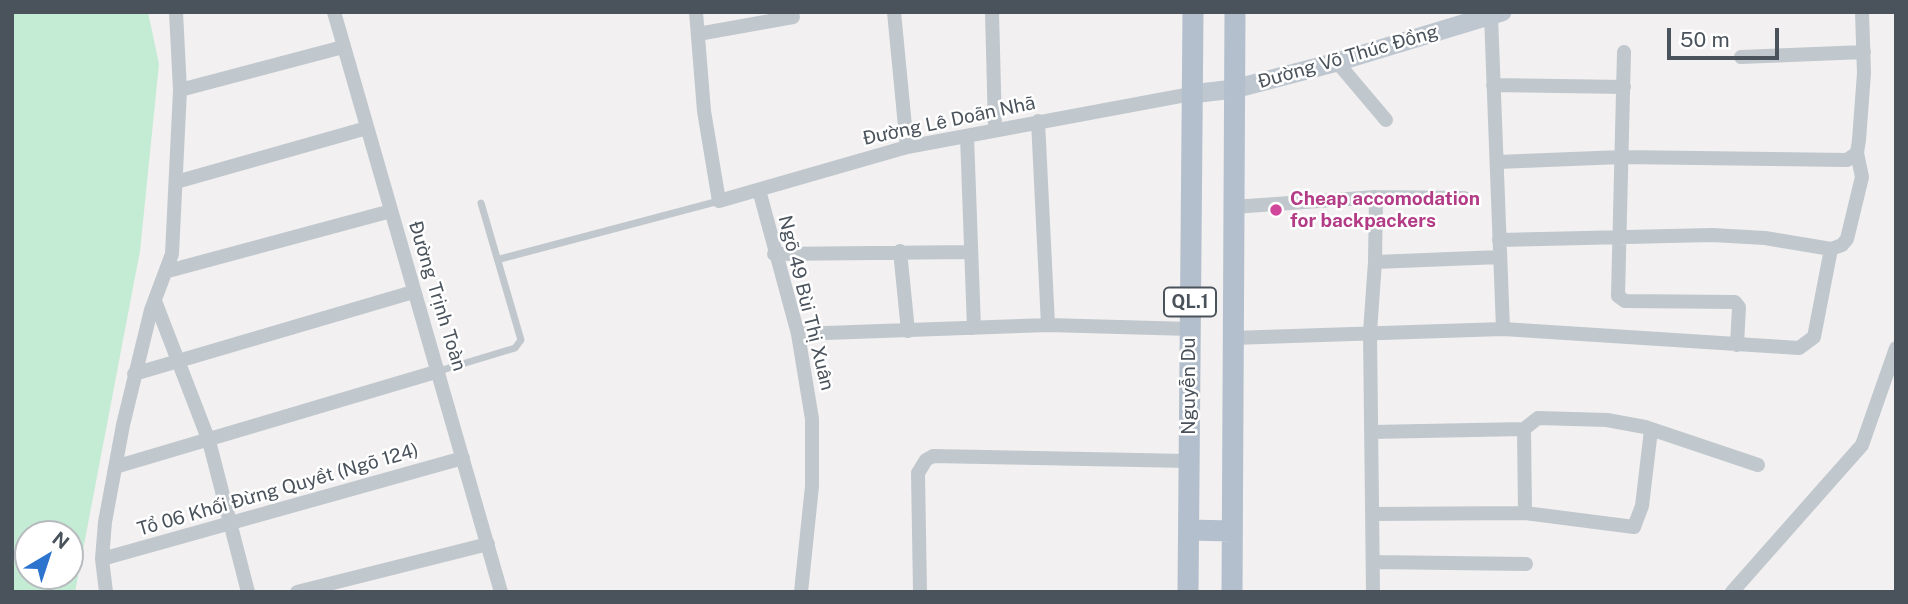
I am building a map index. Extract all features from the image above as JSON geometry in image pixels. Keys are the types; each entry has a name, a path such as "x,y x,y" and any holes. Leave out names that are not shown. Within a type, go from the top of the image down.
{"main road":[{"name":"Nguyễn Du","path":"1188,592 1193,12"},
{"name":"QL.1","path":"1232,592 1235,12"},
{"path":"1188,530 1232,531"}],"street":[{"path":"106,592 102,559 115,467 134,374 172,254 180,90 176,12"},
{"name":"Đường Trịnh Toàn","path":"334,12 501,592"},
{"path":"696,12 704,111 719,201"},
{"path":"894,12 907,147"},
{"path":"992,12 995,128"},
{"path":"1499,240 1741,236 1794,241 1830,249 1842,245 1847,239 1862,177 1857,153 1864,52 1863,12"},
{"path":"1494,13 1493,85 1503,329"},
{"name":"Đường Võ Thúc Đồng","path":"1191,94 1234,89 1337,62 1494,13"},
{"path":"698,34 793,17"},
{"path":"180,90 343,47"},
{"path":"1624,52 1620,298 1625,301 1735,302 1739,307 1737,345"},
{"path":"1741,57 1864,52"},
{"path":"1337,62 1386,120"},
{"path":"1493,85 1624,87"},
{"name":"Đường Lê Doãn Nhã","path":"719,201 907,147 995,128 1191,94"},
{"path":"1038,121 1048,325"},
{"path":"176,182 367,128"},
{"path":"967,136 974,328"},
{"path":"1497,162 1622,157 1847,160 1857,153"},
{"name":"Ngõ 49 Bùi Thị Xuân","path":"759,190 797,334 808,388 813,445 801,592"},
{"path":"1233,207 1376,197 1464,198"},
{"path":"1373,592 1370,332 1376,197"},
{"path":"168,271 391,211"},
{"path":"1232,338 1503,329 1791,349 1811,341 1830,249"},
{"path":"900,251 908,331"},
{"path":"774,254 971,252"},
{"path":"1375,262 1500,257"},
{"path":"134,374 413,292"},
{"path":"155,301 209,441 228,524 248,592"},
{"path":"797,334 1048,325 1190,329"},
{"path":"1732,592 1862,445 1896,348"},
{"path":"115,467 439,371"},
{"path":"1372,432 1524,429 1536,418 1550,417 1607,420 1651,430 1758,465"},
{"path":"1524,429 1525,513"},
{"path":"1373,514 1525,513 1634,527 1642,506 1651,430"},
{"path":"920,592 918,473 926,460 933,456 1189,461"},
{"name":"Tổ 06 Khối Đừng Quyềt (Ngõ 124)","path":"102,559 463,458"},
{"path":"297,592 488,544"},
{"path":"1373,562 1526,564"}],"lane":[{"path":"500,259 719,201"},
{"path":"439,371 515,348 519,344 520,337 500,259 481,203"}],"green space":[{"path":"12,12 148,12 159,64 140,251 84,545 84,520 14,520 14,590 75,592 12,592"}],"place":[{"name":"Cheap accomodation for backpackers","path":"1276,210"}]}
